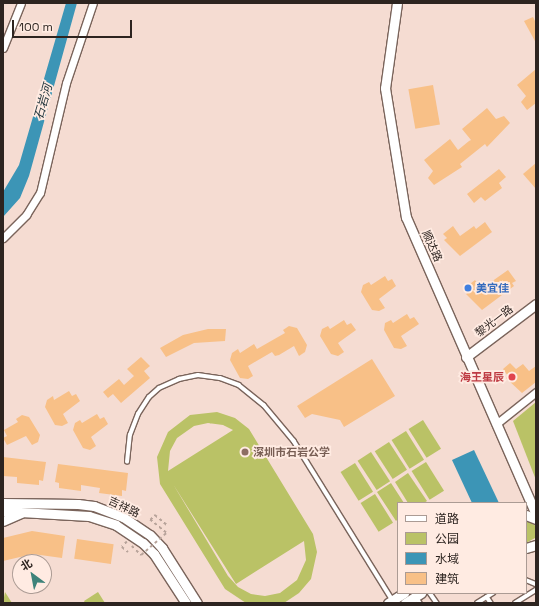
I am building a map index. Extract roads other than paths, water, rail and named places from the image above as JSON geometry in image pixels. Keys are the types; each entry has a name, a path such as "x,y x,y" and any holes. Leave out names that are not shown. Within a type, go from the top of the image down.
{"street":[{"path":"3,48 21,3"},
{"path":"3,238 26,215 40,193 66,83 93,3"},
{"name":"顺达路","path":"397,3 384,88 406,217 536,514"},
{"name":"黎光一路","path":"466,357 536,304"},
{"path":"496,424 536,392"},
{"name":"顺达路","path":"522,484 525,502"},
{"name":"吉祥路","path":"3,503 78,504 94,506 122,517 150,535 162,548 197,603"},
{"name":"吉祥路","path":"3,511 89,516 116,525 139,540 154,554 186,603"},
{"path":"3,521 24,512"},
{"path":"391,602 403,594"},
{"path":"405,603 419,597"}],"lane":[{"path":"128,462 134,424 143,404 159,388 179,379 198,375 220,378 239,385 264,406 294,441 391,602"},
{"path":"515,603 536,590"},
{"path":"431,594 437,603"},
{"path":"477,603 492,594"},
{"path":"487,597 491,603"}],"water":[{"name":"石岩河","path":"66,3 77,3 29,176 20,198 3,217 3,192 19,165"},
{"path":"474,450 499,502 472,502 452,460"}],"place":[{"name":"美宜佳","path":"468,288"},
{"name":"海王星辰","path":"512,377"},
{"name":"深圳市石岩公学","path":"245,452"}]}
